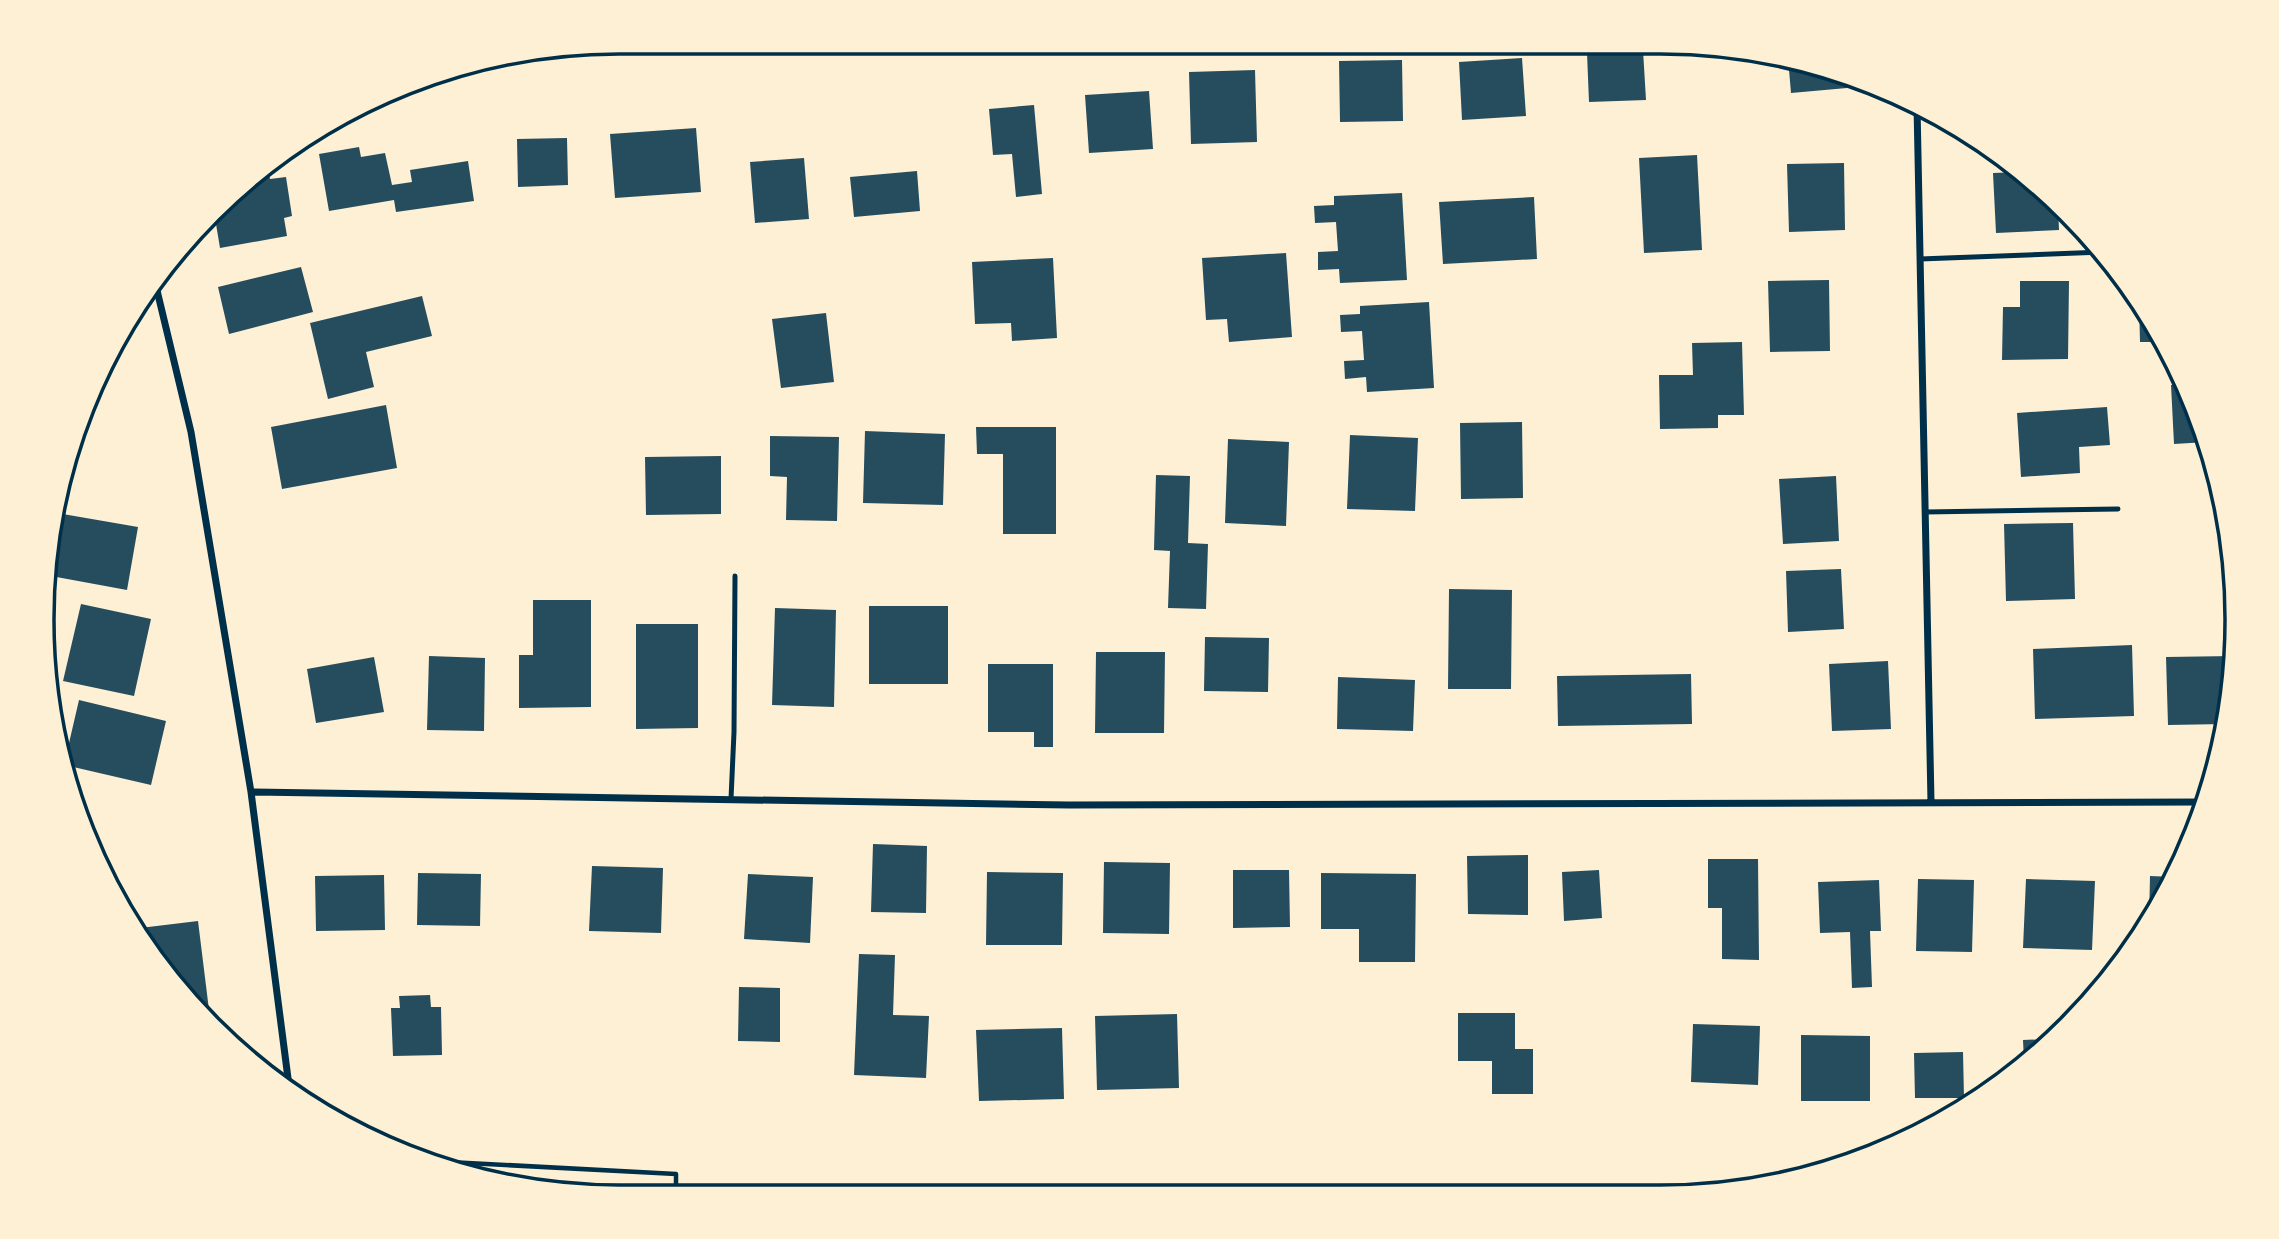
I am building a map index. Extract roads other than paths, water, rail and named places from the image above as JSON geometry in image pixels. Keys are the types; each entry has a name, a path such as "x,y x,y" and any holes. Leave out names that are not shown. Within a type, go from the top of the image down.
{"street":[{"path":"1917,117 1931,802"},
{"path":"158,294 191,432 251,792 288,1077"},
{"path":"251,792 1069,805 2195,802"}],"lane":[{"path":"1920,259 2089,253"},
{"path":"1925,512 2118,509"},
{"path":"731,799 735,576"}]}
